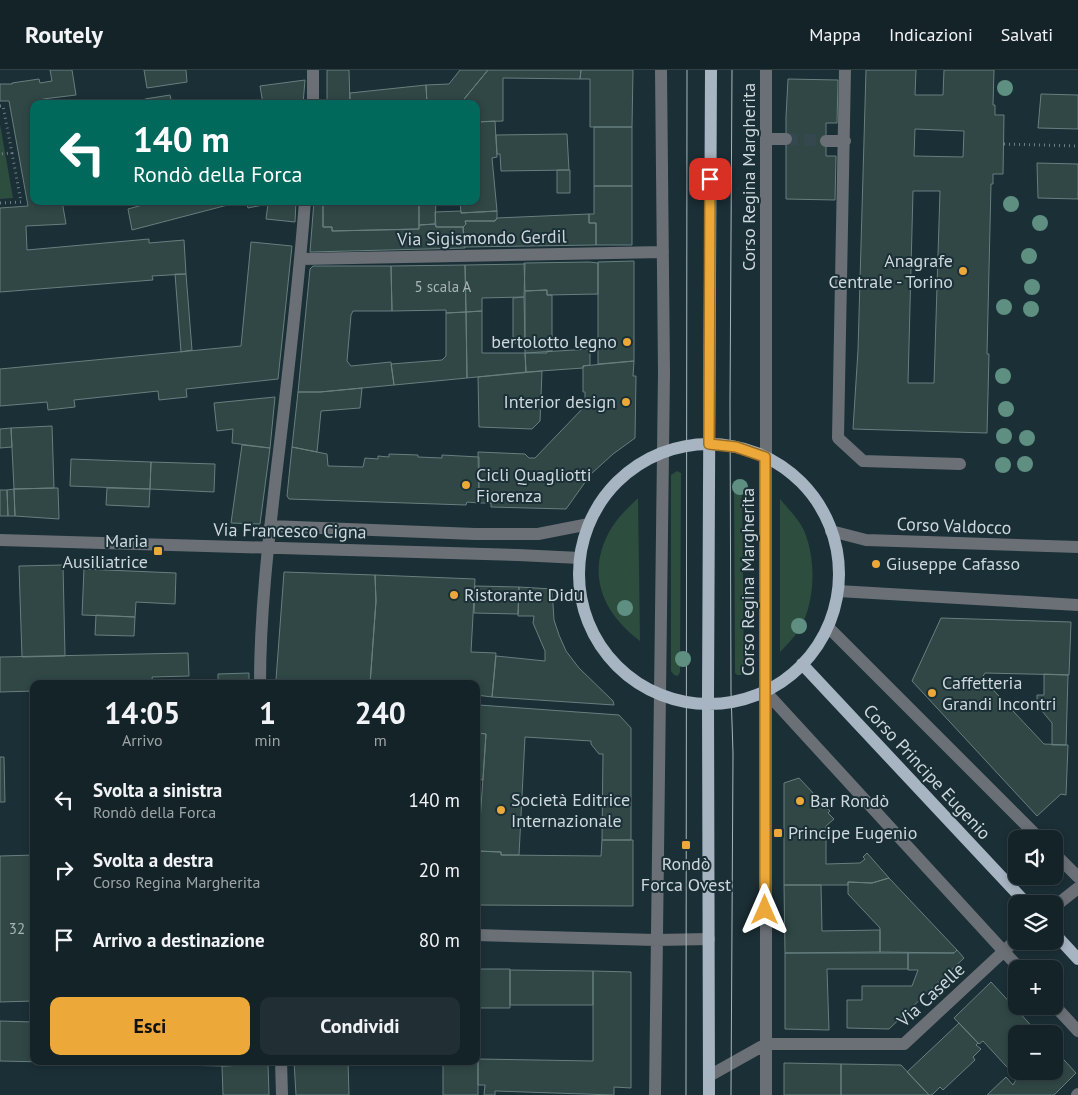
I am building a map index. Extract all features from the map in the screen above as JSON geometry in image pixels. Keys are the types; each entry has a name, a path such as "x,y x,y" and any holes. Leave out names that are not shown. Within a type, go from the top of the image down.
{"main road":[{"path":"708,1095 711,70"},
{"path":"709,444 736,447 765,457 786,470 806,487 824,515 831,531 838,565 838,591 828,627 821,640 788,678 765,691 736,701 708,704 686,702 659,694 622,671 603,649 596,637 584,610 579,582 580,558 589,524 600,503 614,485 642,463 662,453 687,446 709,444"},
{"name":"Corso Principe Eugenio","path":"802,664 1019,895"},
{"path":"1063,943 1078,959"}],"street":[{"path":"313,100 314,70"},
{"path":"654,1095 662,453 663,252 661,70"},
{"name":"Corso Regina Margherita","path":"766,70 766,1095"},
{"path":"845,70 838,438 863,461 960,464"},
{"path":"766,139 786,140"},
{"path":"826,140 845,141"},
{"path":"260,680 270,526 306,205"},
{"name":"Via Sigismondo Gerdil","path":"301,259 663,252"},
{"name":"Via Francesco Cigna","path":"270,526 538,534 589,524"},
{"name":"Corso Valdocco","path":"831,531 866,540 1078,547"},
{"name":"Via Francesco Cigna","path":"0,540 518,554 580,558"},
{"path":"838,591 1078,605"},
{"name":"Corso Principe Eugenio","path":"828,627 1031,830"},
{"path":"765,691 1012,960"},
{"path":"1063,862 1078,877"},
{"path":"1063,900 1078,888"},
{"path":"480,936 656,940 709,939"},
{"name":"Via Caselle","path":"766,1044 904,1044 1008,947"},
{"path":"1063,1015 1078,1031"},
{"path":"708,1076 766,1044"},
{"path":"281,1065 282,1095"}],"path":[{"path":"0,106 3,106 21,202 0,203"},
{"path":"1004,144 1078,146"},
{"path":"0,154 12,153"}],"green space":[{"path":"0,124 13,198 0,199"},
{"path":"677,471 681,473 680,672 678,676 674,675 671,671 671,475"},
{"path":"734,481 742,486 744,672 741,675 735,673"},
{"path":"638,498 640,641 626,630 615,617 601,590 599,575 604,543 612,527"},
{"path":"780,499 797,519 805,533 811,554 812,587 805,618 794,636 780,652"}],"building":[{"path":"50,70 72,70 76,95 30,100 30,205 63,205 66,224 26,226 27,250 149,239 149,243 184,240 186,274 152,276 153,280 0,292 0,208 28,206 9,101 0,101 0,84 12,84 39,79 40,83 52,81"},
{"path":"144,70 186,70 187,82 147,88"},
{"path":"327,70 349,70 350,100 327,100"},
{"path":"460,70 488,70 463,100 427,100 426,85 449,84"},
{"path":"488,70 581,70 580,79 503,78 503,121 480,122 480,100 463,100"},
{"path":"581,70 633,70 632,127 590,127 590,79 580,79"},
{"name":"Anagrafe Centrale - Torino","path":"866,70 916,70 915,95 943,95 944,70 994,70 993,105 995,105 995,115 1004,115 1003,174 993,174 993,184 991,184 987,433 853,429 858,350","holes":["915,129 964,131 963,157 914,156","913,191 940,191 934,383 908,383"]},
{"path":"788,79 838,80 837,123 826,123 826,156 836,156 835,200 786,199"},
{"path":"305,80 303,100 262,100 260,86"},
{"path":"426,85 427,100 350,100 350,93"},
{"path":"1041,94 1078,95 1078,129 1038,128"},
{"path":"170,95 171,100 145,100"},
{"path":"495,121 497,157 492,158 497,211 461,213 460,205 480,205 480,122"},
{"path":"594,127 632,127 632,186 594,186"},
{"path":"567,134 569,170 501,171 500,154 497,154 496,135"},
{"path":"1037,163 1078,164 1078,199 1038,198"},
{"path":"557,170 570,170 570,193 557,193"},
{"path":"594,186 632,186 632,245 596,245 596,223 589,223 589,214 594,214"},
{"path":"142,205 228,205 132,230 128,209"},
{"path":"247,205 263,205 248,208"},
{"path":"268,205 296,205 295,222 266,219"},
{"path":"314,205 323,205 323,227 332,227 332,231 419,229 419,225 435,224 436,227 463,227 465,248 310,252"},
{"path":"323,205 419,205 419,229 332,231 332,227 323,227"},
{"path":"419,205 436,205 435,224 419,225"},
{"path":"461,211 461,213 497,211 497,218 495,221 465,221 466,224 463,227 436,227 435,212"},
{"path":"589,214 589,223 596,223 596,245 464,247 463,227 466,224 465,221 495,221 497,218"},
{"path":"251,242 292,246 278,379 186,389 187,397 159,400 158,391 74,400 75,407 48,410 47,402 0,406 0,369 241,346"},
{"path":"634,261 634,361 598,364 598,262"},
{"path":"524,263 598,263 598,294 547,295 547,290 525,291"},
{"path":"525,264 524,297 482,298 482,311 466,312 465,265"},
{"path":"465,265 466,312 446,313 446,310 392,311 391,266"},
{"path":"313,266 391,266 392,311 353,311 351,315 347,361 351,366 391,362 394,385 320,392 298,392 310,269"},
{"path":"175,274 186,274 192,350 181,352"},
{"path":"547,290 547,295 552,295 552,351 547,351 547,353 525,353 525,291"},
{"path":"524,297 525,343 513,343 513,298"},
{"path":"482,311 482,353 525,353 526,372 467,378 466,312"},
{"path":"466,312 467,378 394,385 391,364 442,360 446,356 446,313"},
{"path":"590,349 590,365 583,366 583,368 526,372 525,353"},
{"path":"634,361 633,376 636,376 635,438 613,454 591,474 566,509 491,507 491,503 479,503 478,452 525,454 529,458 535,458 585,406 583,366"},
{"path":"542,371 540,421 532,429 479,427 478,377"},
{"path":"362,388 360,408 321,411 317,452 292,447 298,392"},
{"path":"275,397 270,448 232,443 233,429 217,431 214,403"},
{"path":"52,426 54,488 14,489 11,428"},
{"path":"11,428 12,447 0,448 0,429"},
{"path":"242,445 270,448 260,524 231,523"},
{"path":"292,447 327,454 328,466 363,467 365,458 378,459 378,456 389,457 389,454 442,458 442,455 479,457 479,503 467,502 466,505 289,499 287,496"},
{"path":"71,459 151,462 150,489 70,486"},
{"path":"151,462 215,464 214,492 150,489"},
{"path":"58,488 59,519 15,516 14,489"},
{"path":"107,488 150,489 149,507 106,505"},
{"path":"14,489 15,516 8,516 7,490"},
{"path":"0,490 7,490 8,516 0,516"},
{"path":"63,565 65,656 22,657 19,566"},
{"path":"84,569 176,573 175,604 136,602 135,617 82,615"},
{"path":"284,572 375,575 376,601 370,680 276,680"},
{"path":"375,575 475,579 471,652 496,653 492,697 480,696 480,680 370,680 376,601"},
{"path":"475,586 519,587 518,614 474,613"},
{"path":"519,587 552,589 554,620 566,651 579,668 613,701 614,705 492,697 496,656 545,661 545,651 533,623 534,616 518,616"},
{"path":"96,615 135,617 134,636 95,635"},
{"path":"941,618 1071,622 1069,675 985,673 982,678 1044,744 1068,745 1066,795 1061,794 1037,816 912,681"},
{"path":"188,653 189,676 152,677 152,680 30,680 30,691 0,692 0,657"},
{"path":"249,673 249,680 218,680 218,674"},
{"path":"1044,674 1068,675 1066,745 1052,745 1052,723 1037,705 1037,695 1044,695"},
{"name":"Società Editrice Internazionale","path":"480,705 619,715 631,728 631,840 602,840 603,754 599,754 591,744 591,741 525,737 519,855 501,855 501,852 480,851 480,822 486,734 480,733"},
{"path":"480,733 486,734 483,780 480,780"},
{"path":"0,757 4,757 5,802 0,802"},
{"path":"799,778 830,811 828,813 834,819 826,826 826,864 860,863 865,859 863,857 867,853 889,878 872,883 848,882 848,885 784,885 784,783"},
{"path":"602,840 633,840 633,906 480,905 480,851 501,852 501,855 601,856"},
{"path":"30,855 30,1001 0,1002 0,856"},
{"path":"889,878 957,950 954,953 880,952 880,928 848,894 848,882 872,883"},
{"path":"784,885 821,885 822,931 880,930 880,952 785,953"},
{"path":"957,950 964,958 889,1029 847,1028 847,1000 862,1000 862,986 912,986 918,970 908,970 908,953 954,953"},
{"path":"785,953 908,953 908,969 827,969 829,1030 785,1029"},
{"path":"480,969 510,969 510,1008 480,1008"},
{"path":"510,970 593,971 593,1005 510,1005"},
{"path":"593,971 631,972 631,1088 614,1087 614,1095 495,1091 495,1095 484,1095 485,1085 478,1085 478,1065 480,1065 480,1059 593,1061"},
{"path":"991,982 1008,1000 1008,1015 1021,1015 1031,1025 1008,1025 1008,1068 983,1041 979,1044 954,1018"},
{"path":"0,1021 30,1022 30,1062 0,1061"},
{"path":"959,1023 978,1043 976,1045 981,1049 973,1057 975,1060 943,1090 940,1087 932,1095 929,1095 907,1072"},
{"path":"1063,1059 1076,1073 1054,1095 987,1095 1006,1077 1013,1085 1016,1080 1063,1080"},
{"path":"784,1063 841,1064 841,1095 784,1095"},
{"path":"841,1064 901,1065 929,1095 841,1095"},
{"path":"178,1065 245,1065 222,1066"},
{"path":"268,1065 269,1095 223,1095 222,1066"},
{"path":"294,1065 348,1065 349,1095 296,1095"},
{"path":"443,1065 478,1065 478,1095 443,1095"}],"tunnel":[{"path":"786,139 826,141"}],"tram line":[{"path":"686,1095 687,70"},
{"path":"731,1095 733,753 730,404 732,70"}],"place":[{"name":"Anagrafe Centrale - Torino","path":"963,271"},
{"name":"bertolotto legno","path":"627,342"},
{"name":"Interior design","path":"626,402"},
{"name":"Cicli Quagliotti Fiorenza","path":"466,485"},
{"name":"Maria Ausiliatrice","path":"158,551"},
{"name":"Giuseppe Cafasso","path":"876,564"},
{"name":"Ristorante Didu","path":"454,595"},
{"name":"Caffetteria Grandi Incontri","path":"932,693"},
{"name":"Bar Rondò","path":"800,801"},
{"name":"Società Editrice Internazionale","path":"501,810"},
{"name":"Principe Eugenio","path":"778,833"},
{"name":"Rondò Forca Ovest","path":"686,845"}],"route":[{"path":"710,179 709,444 742,448 765,457 765,910"}]}
